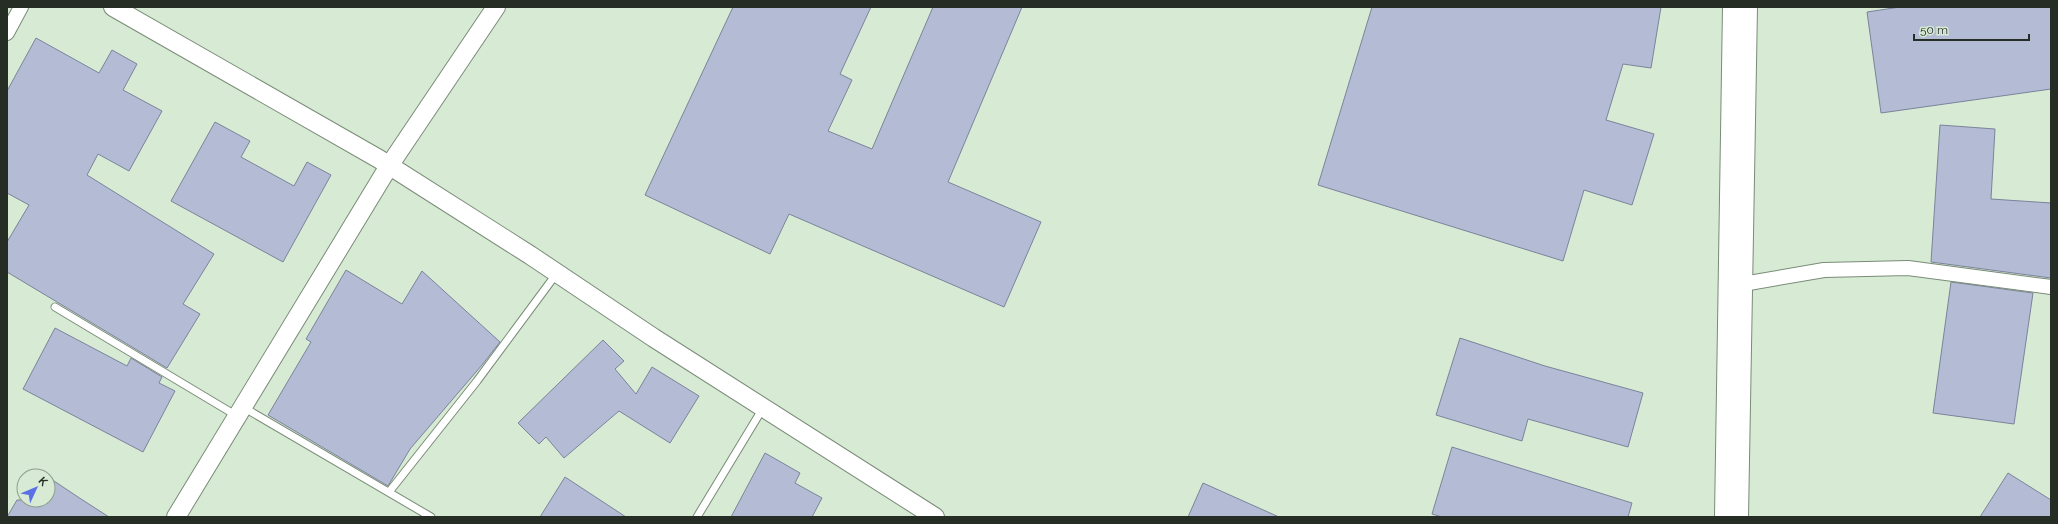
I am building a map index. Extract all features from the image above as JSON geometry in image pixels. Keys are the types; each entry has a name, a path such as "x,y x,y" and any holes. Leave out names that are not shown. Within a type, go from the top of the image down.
{"street":[{"path":"7,33 21,7"},
{"path":"113,7 389,166 557,273 654,338 935,517"},
{"path":"176,517 389,166 496,7"},
{"path":"1724,517 1732,7"},
{"path":"1739,517 1748,7"},
{"path":"1743,284 1824,270 1908,268 2051,287"}],"lane":[{"path":"389,492 478,381 557,273"},
{"path":"55,307 240,411 389,492 431,517"},
{"path":"697,517 763,408"}],"building":[{"path":"733,7 871,7 840,74 852,80 828,131 872,149 933,7 1022,7 948,182 1041,222 1004,307 789,214 770,254 645,195"},
{"path":"1372,7 1661,7 1651,68 1623,64 1606,120 1654,134 1632,205 1584,190 1563,261 1318,185"},
{"path":"1900,7 2051,7 2051,89 1881,113 1867,12"},
{"path":"36,38 99,73 112,50 137,64 123,90 162,111 129,171 98,154 87,175 214,254 183,304 200,314 167,368 7,272 7,242 29,205 7,193 7,91"},
{"path":"215,122 250,141 241,157 294,186 307,162 331,175 283,262 171,201"},
{"path":"1940,125 1995,129 1991,199 2051,203 2051,278 1931,262"},
{"path":"346,270 402,304 422,271 500,342 410,449 388,486 268,415 311,342 306,339"},
{"path":"1951,282 2033,293 2014,424 1933,413"},
{"path":"55,328 127,366 131,358 162,377 159,383 175,391 143,452 23,389"},
{"path":"1460,338 1545,366 1643,393 1628,447 1528,419 1522,441 1436,415"},
{"path":"603,340 624,361 615,369 636,394 652,367 699,396 670,443 619,411 564,458 546,437 539,444 518,423"},
{"path":"1452,447 1632,503 1628,517 1442,517 1432,514"},
{"path":"765,453 800,473 795,483 822,498 812,517 731,517"},
{"path":"2008,473 2051,500 2051,517 1980,517"},
{"path":"565,477 626,517 540,517"},
{"path":"56,482 109,517 7,517 16,502 16,508 56,508"},
{"path":"1203,483 1279,517 1188,517"}]}
